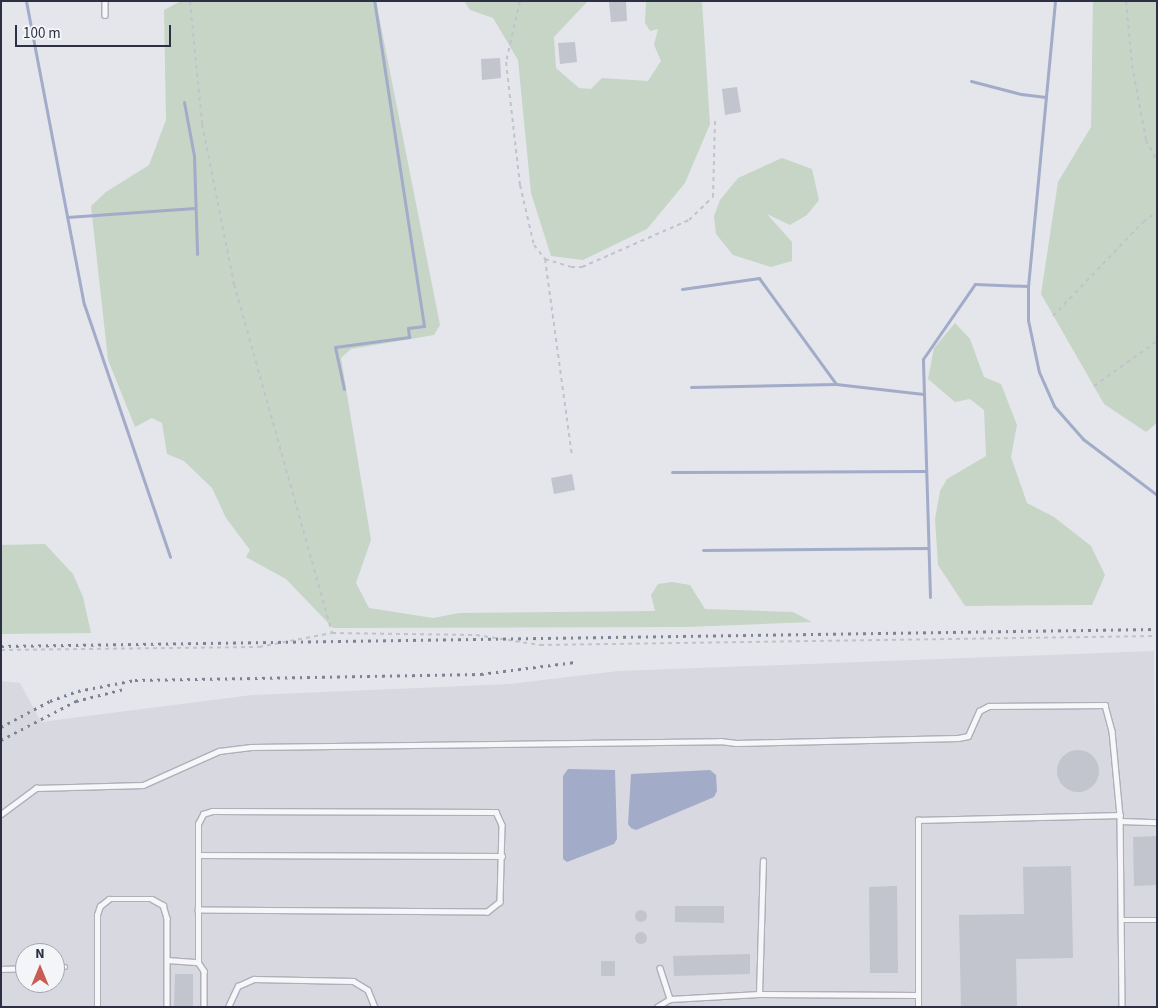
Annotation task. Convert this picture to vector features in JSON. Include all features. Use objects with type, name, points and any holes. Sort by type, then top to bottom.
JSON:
[{"type":"lane","points":[[105,1],[105,15]]},
{"type":"lane","points":[[1,814],[36,788],[143,785],[219,751],[251,747],[720,741],[736,744],[958,738],[968,736],[979,711],[989,706],[1105,705],[1112,731],[1120,815],[1122,1007]]},
{"type":"lane","points":[[198,910],[487,912],[500,902],[502,856],[500,816],[480,811],[212,811],[203,814],[198,821],[198,855],[198,910],[198,962],[204,972],[204,1007]]},
{"type":"lane","points":[[918,1007],[918,820],[1120,815]]},
{"type":"lane","points":[[1120,821],[1157,822]]},
{"type":"lane","points":[[198,855],[502,856]]},
{"type":"lane","points":[[760,994],[763,861]]},
{"type":"lane","points":[[97,1007],[98,915],[105,901],[152,899],[161,903],[167,918],[167,1007]]},
{"type":"lane","points":[[1121,920],[1157,920]]},
{"type":"lane","points":[[167,960],[198,962]]},
{"type":"lane","points":[[1,969],[15,968]]},
{"type":"lane","points":[[660,968],[670,999]]},
{"type":"lane","points":[[228,1007],[238,986],[254,979],[353,981],[368,990],[375,1007]]},
{"type":"lane","points":[[657,1007],[670,999],[760,994],[918,995]]},
{"type":"path","points":[[190,1],[202,124],[234,284],[332,633]]},
{"type":"path","points":[[520,1],[506,62],[520,185],[534,244],[545,259],[572,456]]},
{"type":"path","points":[[1126,1],[1132,65],[1146,140],[1157,161]]},
{"type":"path","points":[[545,259],[571,267],[582,267],[689,220],[713,197],[715,118]]},
{"type":"path","points":[[1053,316],[1143,222],[1157,212]]},
{"type":"path","points":[[1094,386],[1157,341]]},
{"type":"path","points":[[1,650],[259,647],[332,633],[476,635],[540,645],[1157,636]]},
{"type":"shaded area","points":[[1154,651],[1157,1007],[1,1007],[1,681],[20,683],[41,722],[252,695],[510,684],[618,671]]},
{"type":"green space","points":[[181,1],[376,1],[440,325],[434,335],[351,349],[341,358],[371,540],[356,583],[369,608],[433,618],[459,613],[655,611],[651,595],[658,584],[672,582],[690,585],[705,609],[793,612],[812,622],[686,627],[333,628],[286,579],[246,557],[250,550],[226,518],[212,488],[184,461],[167,454],[162,423],[152,418],[135,427],[108,360],[91,206],[106,192],[149,165],[166,120],[164,10]]},
{"type":"green space","points":[[464,1],[588,1],[554,37],[556,68],[579,88],[591,89],[602,78],[648,81],[661,61],[654,45],[658,29],[650,31],[645,23],[646,1],[702,1],[710,124],[685,183],[647,229],[583,260],[551,256],[531,193],[518,60],[493,18],[470,10]]},
{"type":"green space","points":[[1093,1],[1157,1],[1157,423],[1146,432],[1104,404],[1041,294],[1058,182],[1091,127]]},
{"type":"green space","points":[[782,158],[812,169],[819,200],[807,215],[790,225],[767,214],[792,242],[792,261],[771,267],[733,255],[716,234],[714,216],[720,200],[738,178]]},
{"type":"green space","points":[[955,323],[970,339],[984,377],[1001,384],[1017,425],[1011,457],[1027,503],[1054,517],[1091,546],[1105,575],[1092,605],[965,606],[938,565],[935,519],[940,491],[947,479],[986,456],[984,410],[970,399],[955,402],[928,379],[934,348]]},
{"type":"green space","points":[[45,544],[73,574],[83,597],[91,633],[1,634],[1,545]]},
{"type":"water","points":[[568,769],[615,770],[617,839],[614,844],[567,862],[563,859],[563,776]]},
{"type":"water","points":[[710,770],[716,775],[717,791],[714,797],[636,830],[628,824],[631,774]]},
{"type":"building","points":[[626,1],[627,21],[611,22],[609,2]]},
{"type":"building","points":[[575,42],[577,62],[560,64],[558,43]]},
{"type":"building","points":[[500,58],[501,78],[482,80],[481,59]]},
{"type":"building","points":[[737,87],[741,112],[725,115],[722,89]]},
{"type":"building","points":[[572,474],[575,490],[554,494],[551,478]]},
{"type":"building","points":[[1074,750],[1082,750],[1093,756],[1099,771],[1093,786],[1082,792],[1074,792],[1063,786],[1057,775],[1057,767],[1063,756]]},
{"type":"building","points":[[1157,836],[1157,885],[1134,886],[1133,837]]},
{"type":"building","points":[[1071,866],[1073,958],[1016,959],[1017,1007],[961,1007],[959,915],[1024,914],[1023,867]]},
{"type":"building","points":[[897,886],[898,973],[870,973],[869,887]]},
{"type":"building","points":[[675,906],[724,906],[724,923],[675,922]]},
{"type":"building","points":[[641,910],[647,916],[641,922],[635,916]]},
{"type":"building","points":[[641,932],[647,938],[641,944],[635,938]]},
{"type":"building","points":[[750,954],[750,974],[674,976],[673,956]]},
{"type":"building","points":[[601,961],[615,961],[615,976],[601,976]]},
{"type":"building","points":[[175,974],[193,974],[193,1007],[174,1007]]},
{"type":"waterway","points":[[26,1],[84,304],[170,557]]},
{"type":"waterway","points":[[344,389],[335,347],[409,337],[408,328],[424,326],[374,1]]},
{"type":"waterway","points":[[1055,1],[1028,286],[1028,320],[1039,372],[1054,406],[1083,439],[1157,495]]},
{"type":"waterway","points":[[971,81],[1021,94],[1046,97]]},
{"type":"waterway","points":[[184,102],[194,156],[197,254]]},
{"type":"waterway","points":[[67,217],[195,208]]},
{"type":"waterway","points":[[682,289],[759,278],[836,384]]},
{"type":"waterway","points":[[930,597],[923,359],[975,284],[1028,286]]},
{"type":"waterway","points":[[691,387],[836,384],[923,394]]},
{"type":"waterway","points":[[672,472],[926,471]]},
{"type":"waterway","points":[[703,550],[928,548]]},
{"type":"railway","points":[[1,646],[1157,629]]},
{"type":"railway","points":[[1,727],[50,701],[78,691],[135,680],[481,674],[575,662]]},
{"type":"railway","points":[[1,740],[76,701],[124,689]]}]
